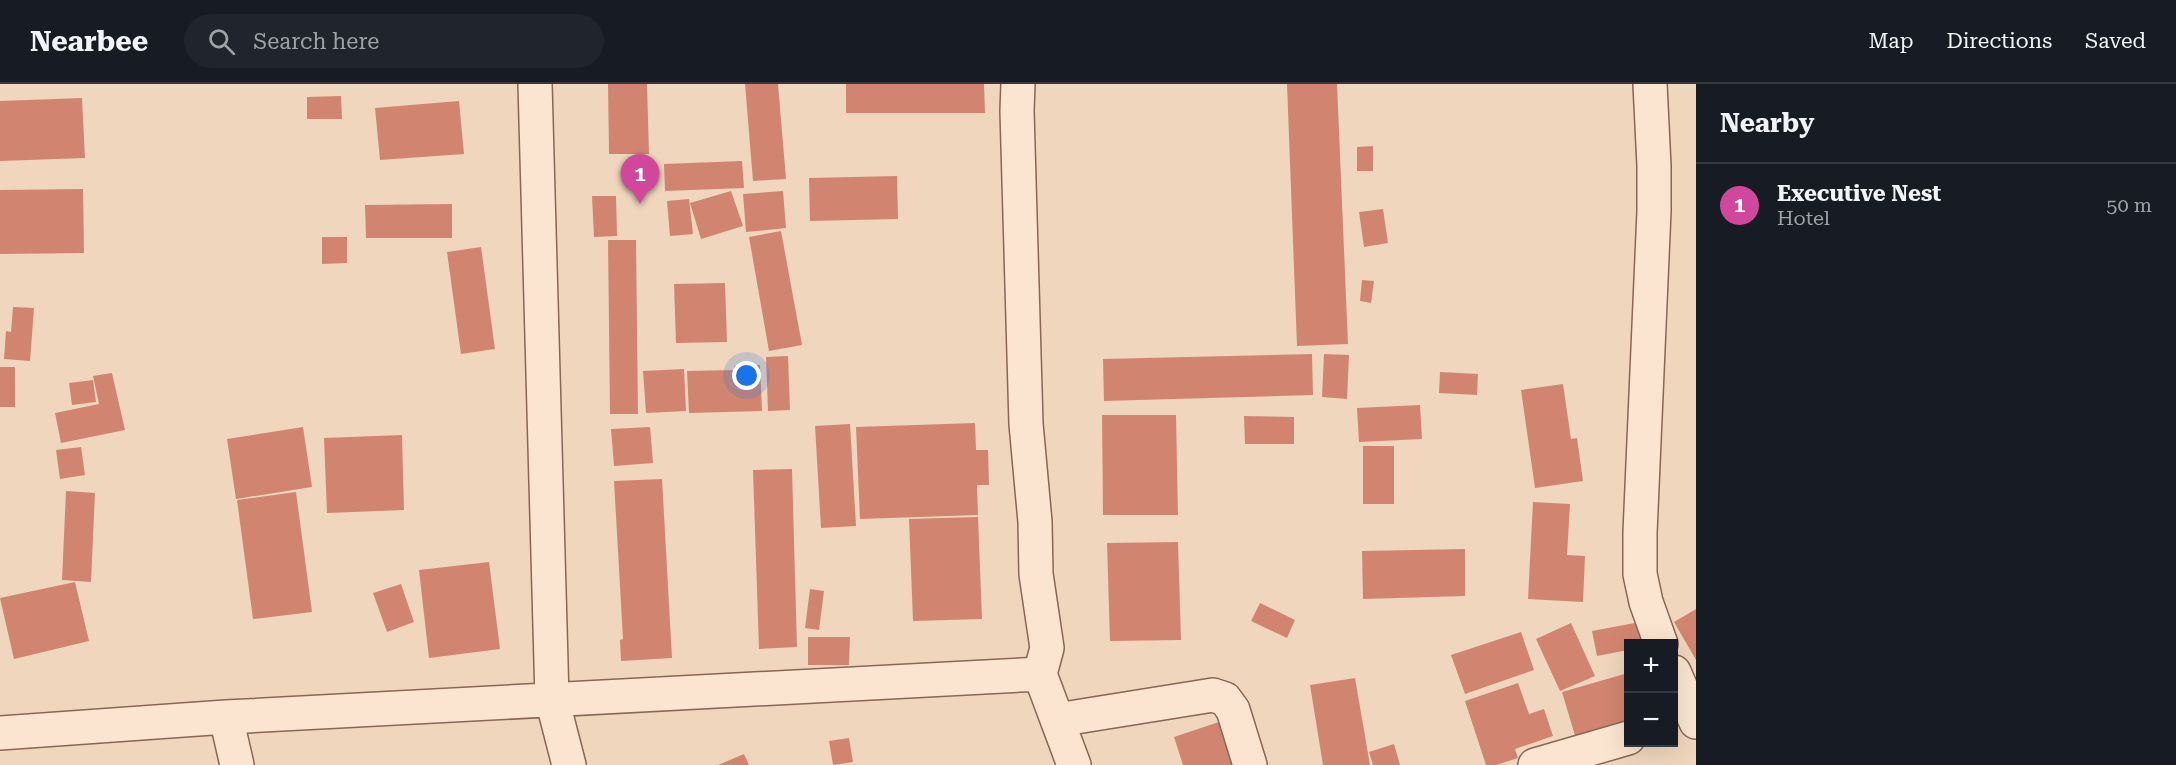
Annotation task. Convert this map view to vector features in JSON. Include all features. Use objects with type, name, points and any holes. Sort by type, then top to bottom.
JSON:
[{"type":"street","points":[[535,84],[552,699],[569,765]]},
{"type":"street","points":[[1018,84],[1017,123],[1026,424],[1035,522],[1036,574],[1047,648],[1040,674],[1074,765]]},
{"type":"street","points":[[1650,84],[1654,211],[1640,574],[1646,602],[1659,639]]},
{"type":"street","points":[[0,733],[226,717],[1040,674]]},
{"type":"street","points":[[1678,686],[1688,720]]},
{"type":"street","points":[[1057,720],[1213,695],[1225,699],[1233,710],[1250,765]]},
{"type":"street","points":[[226,717],[237,765]]},
{"type":"street","points":[[1534,765],[1624,739]]},
{"type":"building","points":[[608,84],[647,84],[649,154],[609,154]]},
{"type":"building","points":[[745,84],[778,84],[786,179],[753,181]]},
{"type":"building","points":[[846,84],[984,84],[985,113],[846,113]]},
{"type":"building","points":[[1287,84],[1337,84],[1348,344],[1297,346]]},
{"type":"building","points":[[341,96],[342,119],[307,119],[307,97]]},
{"type":"building","points":[[82,98],[85,158],[0,161],[0,101]]},
{"type":"building","points":[[459,101],[464,154],[380,160],[375,108]]},
{"type":"building","points":[[1373,146],[1373,171],[1357,171],[1357,147]]},
{"type":"building","points":[[742,161],[744,188],[665,191],[664,164]]},
{"type":"building","points":[[897,176],[898,219],[810,221],[809,178]]},
{"type":"building","points":[[83,189],[84,253],[0,254],[0,190]]},
{"type":"building","points":[[731,191],[743,226],[701,239],[690,203]]},
{"type":"building","points":[[783,191],[786,228],[746,232],[743,194]]},
{"type":"building","points":[[592,196],[616,196],[617,236],[594,237]]},
{"type":"building","points":[[689,199],[693,234],[670,236],[667,201]]},
{"type":"building","points":[[452,204],[452,238],[366,238],[365,205]]},
{"type":"building","points":[[1383,209],[1388,243],[1364,247],[1359,212]]},
{"type":"building","points":[[781,231],[802,345],[769,351],[749,237]]},
{"type":"building","points":[[322,237],[347,237],[347,263],[322,264]]},
{"type":"building","points":[[608,240],[636,240],[638,414],[610,414]]},
{"type":"building","points":[[481,247],[495,349],[461,354],[447,252]]},
{"type":"building","points":[[1362,280],[1374,281],[1371,303],[1360,301]]},
{"type":"building","points":[[725,283],[727,342],[676,343],[674,284]]},
{"type":"building","points":[[13,307],[34,308],[30,361],[4,359],[6,331],[11,332]]},
{"type":"building","points":[[1312,354],[1313,395],[1104,401],[1103,359]]},
{"type":"building","points":[[1324,354],[1349,355],[1347,399],[1322,397]]},
{"type":"building","points":[[788,356],[790,410],[768,411],[766,357]]},
{"type":"building","points":[[760,365],[762,411],[689,413],[687,371],[735,370],[734,366]]},
{"type":"building","points":[[0,367],[15,367],[15,407],[0,407]]},
{"type":"building","points":[[684,369],[686,411],[646,413],[643,371]]},
{"type":"building","points":[[1440,372],[1478,374],[1477,395],[1439,393]]},
{"type":"building","points":[[112,373],[125,430],[61,443],[55,413],[99,404],[93,376]]},
{"type":"building","points":[[93,380],[96,402],[72,405],[69,383]]},
{"type":"building","points":[[1563,384],[1571,439],[1577,438],[1583,481],[1535,488],[1521,390]]},
{"type":"building","points":[[1420,405],[1422,439],[1359,442],[1357,408]]},
{"type":"building","points":[[1102,415],[1176,415],[1178,515],[1103,515]]},
{"type":"building","points":[[1244,416],[1294,417],[1294,444],[1245,444]]},
{"type":"building","points":[[975,423],[976,450],[988,450],[989,485],[977,485],[978,515],[860,519],[856,427]]},
{"type":"building","points":[[850,424],[856,526],[821,528],[815,426]]},
{"type":"building","points":[[303,427],[312,487],[236,499],[227,439]]},
{"type":"building","points":[[650,427],[653,463],[614,466],[611,429]]},
{"type":"building","points":[[402,435],[404,510],[327,513],[324,438]]},
{"type":"building","points":[[1363,446],[1394,446],[1394,504],[1363,504]]},
{"type":"building","points":[[81,447],[85,475],[60,479],[56,450]]},
{"type":"building","points":[[792,469],[797,647],[759,649],[753,470]]},
{"type":"building","points":[[662,479],[672,658],[621,661],[620,640],[623,639],[614,481]]},
{"type":"building","points":[[66,491],[95,493],[91,582],[62,580]]},
{"type":"building","points":[[296,492],[312,612],[253,619],[237,500]]},
{"type":"building","points":[[1533,502],[1570,504],[1567,555],[1585,556],[1583,602],[1528,599]]},
{"type":"building","points":[[978,517],[982,619],[913,621],[909,519]]},
{"type":"building","points":[[1178,542],[1181,640],[1110,641],[1107,543]]},
{"type":"building","points":[[1465,549],[1465,596],[1363,599],[1362,551]]},
{"type":"building","points":[[489,562],[500,649],[429,658],[419,570]]},
{"type":"building","points":[[75,582],[89,641],[14,659],[0,598]]},
{"type":"building","points":[[401,584],[414,622],[387,632],[373,593]]},
{"type":"building","points":[[810,589],[824,591],[819,630],[805,628]]},
{"type":"building","points":[[1260,603],[1295,620],[1287,638],[1251,621]]},
{"type":"building","points":[[1696,609],[1696,660],[1674,622]]},
{"type":"building","points":[[1640,622],[1644,639],[1624,639],[1624,651],[1597,656],[1592,631]]},
{"type":"building","points":[[1571,623],[1595,676],[1560,691],[1536,639]]},
{"type":"building","points":[[1521,632],[1534,670],[1465,694],[1451,655]]},
{"type":"building","points":[[808,637],[850,637],[849,665],[808,665]]},
{"type":"building","points":[[1624,674],[1624,725],[1576,739],[1562,692]]},
{"type":"building","points":[[1355,678],[1370,765],[1323,765],[1310,685]]},
{"type":"building","points":[[1518,683],[1529,714],[1544,709],[1553,736],[1515,749],[1518,758],[1496,765],[1486,765],[1465,701]]},
{"type":"building","points":[[1225,720],[1234,765],[1183,765],[1174,737]]},
{"type":"building","points":[[849,738],[853,762],[833,765],[829,741]]},
{"type":"building","points":[[1394,744],[1400,765],[1373,765],[1369,752]]},
{"type":"building","points":[[744,754],[749,765],[718,765]]},
{"type":"place","name":"Executive Nest","points":[[640,204]]}]
